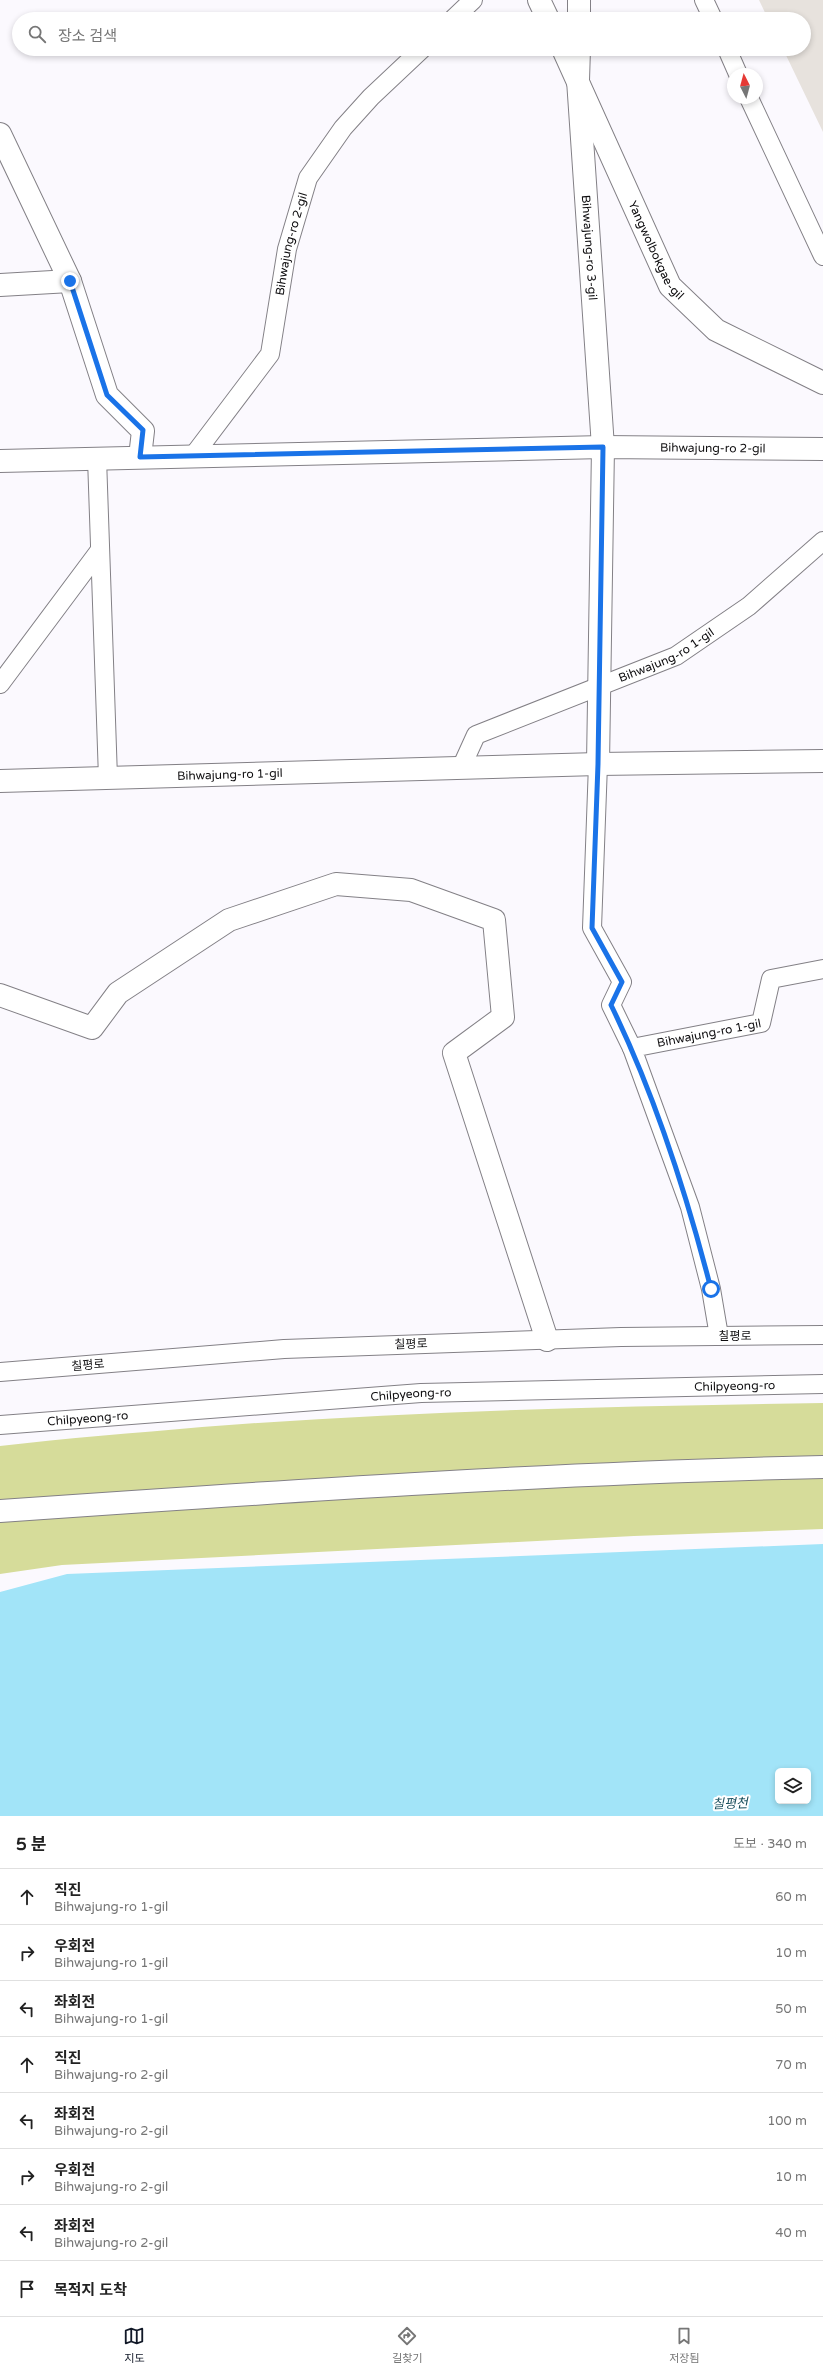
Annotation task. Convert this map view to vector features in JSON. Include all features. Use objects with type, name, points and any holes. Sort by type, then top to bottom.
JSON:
[{"type":"street","points":[[539,0],[545,12]]},
{"type":"street","points":[[579,0],[579,12]]},
{"type":"street","name":"Yangwolbokgae-gil","points":[[566,56],[670,286],[716,330],[823,383]]},
{"type":"street","name":"Bihwajung-ro 3-gil","points":[[579,56],[578,80],[603,447]]},
{"type":"street","points":[[0,134],[70,281],[107,395],[143,430],[140,457]]},
{"type":"street","points":[[0,285],[70,281]]},
{"type":"street","points":[[598,764],[598,687],[603,447]]},
{"type":"street","name":"Bihwajung-ro 2-gil","points":[[0,461],[603,447],[823,449]]},
{"type":"street","name":"Bihwajung-ro 1-gil","points":[[0,781],[598,764],[823,761]]},
{"type":"street","points":[[0,995],[92,1028],[118,993],[229,920],[336,884],[411,890],[494,920],[503,1017],[454,1053],[547,1340]]},
{"type":"street","points":[[0,1511],[295,1491],[728,1469],[823,1467]]},
{"type":"lane","points":[[460,12],[473,0]]},
{"type":"lane","points":[[704,0],[710,12]]},
{"type":"lane","name":"Bihwajung-ro 2-gil","points":[[193,456],[270,354],[287,250],[308,178],[343,128],[371,98],[415,56]]},
{"type":"lane","points":[[729,56],[735,68]]},
{"type":"lane","points":[[752,104],[823,256]]},
{"type":"lane","points":[[97,458],[108,778]]},
{"type":"lane","name":"Bihwajung-ro 1-gil","points":[[461,768],[476,735],[676,656],[749,606],[823,541]]},
{"type":"lane","points":[[0,684],[100,550]]},
{"type":"lane","points":[[598,764],[592,928],[622,982],[611,1005],[632,1048],[690,1206],[711,1289],[719,1336]]},
{"type":"lane","name":"Bihwajung-ro 1-gil","points":[[632,1048],[761,1023],[771,980],[823,969]]},
{"type":"lane","name":"칠평로","points":[[0,1372],[284,1349],[547,1340],[823,1335]]},
{"type":"lane","name":"Chilpyeong-ro","points":[[0,1425],[421,1393],[823,1384]]},
{"type":"green space","points":[[823,1403],[823,1529],[634,1536],[62,1565],[0,1574],[0,1446],[76,1438],[280,1421],[512,1410]]},
{"type":"water","name":"칠평천","points":[[823,1544],[823,1816],[0,1816],[0,1592],[67,1574]]},
{"type":"building","points":[[759,0],[823,0],[823,132],[786,56],[811,56],[811,12],[765,12]]},
{"type":"route","points":[[70,281],[107,395],[143,430],[140,457],[603,447],[598,687],[598,764],[592,928],[622,982],[611,1005],[632,1048],[690,1206],[711,1289]]}]
